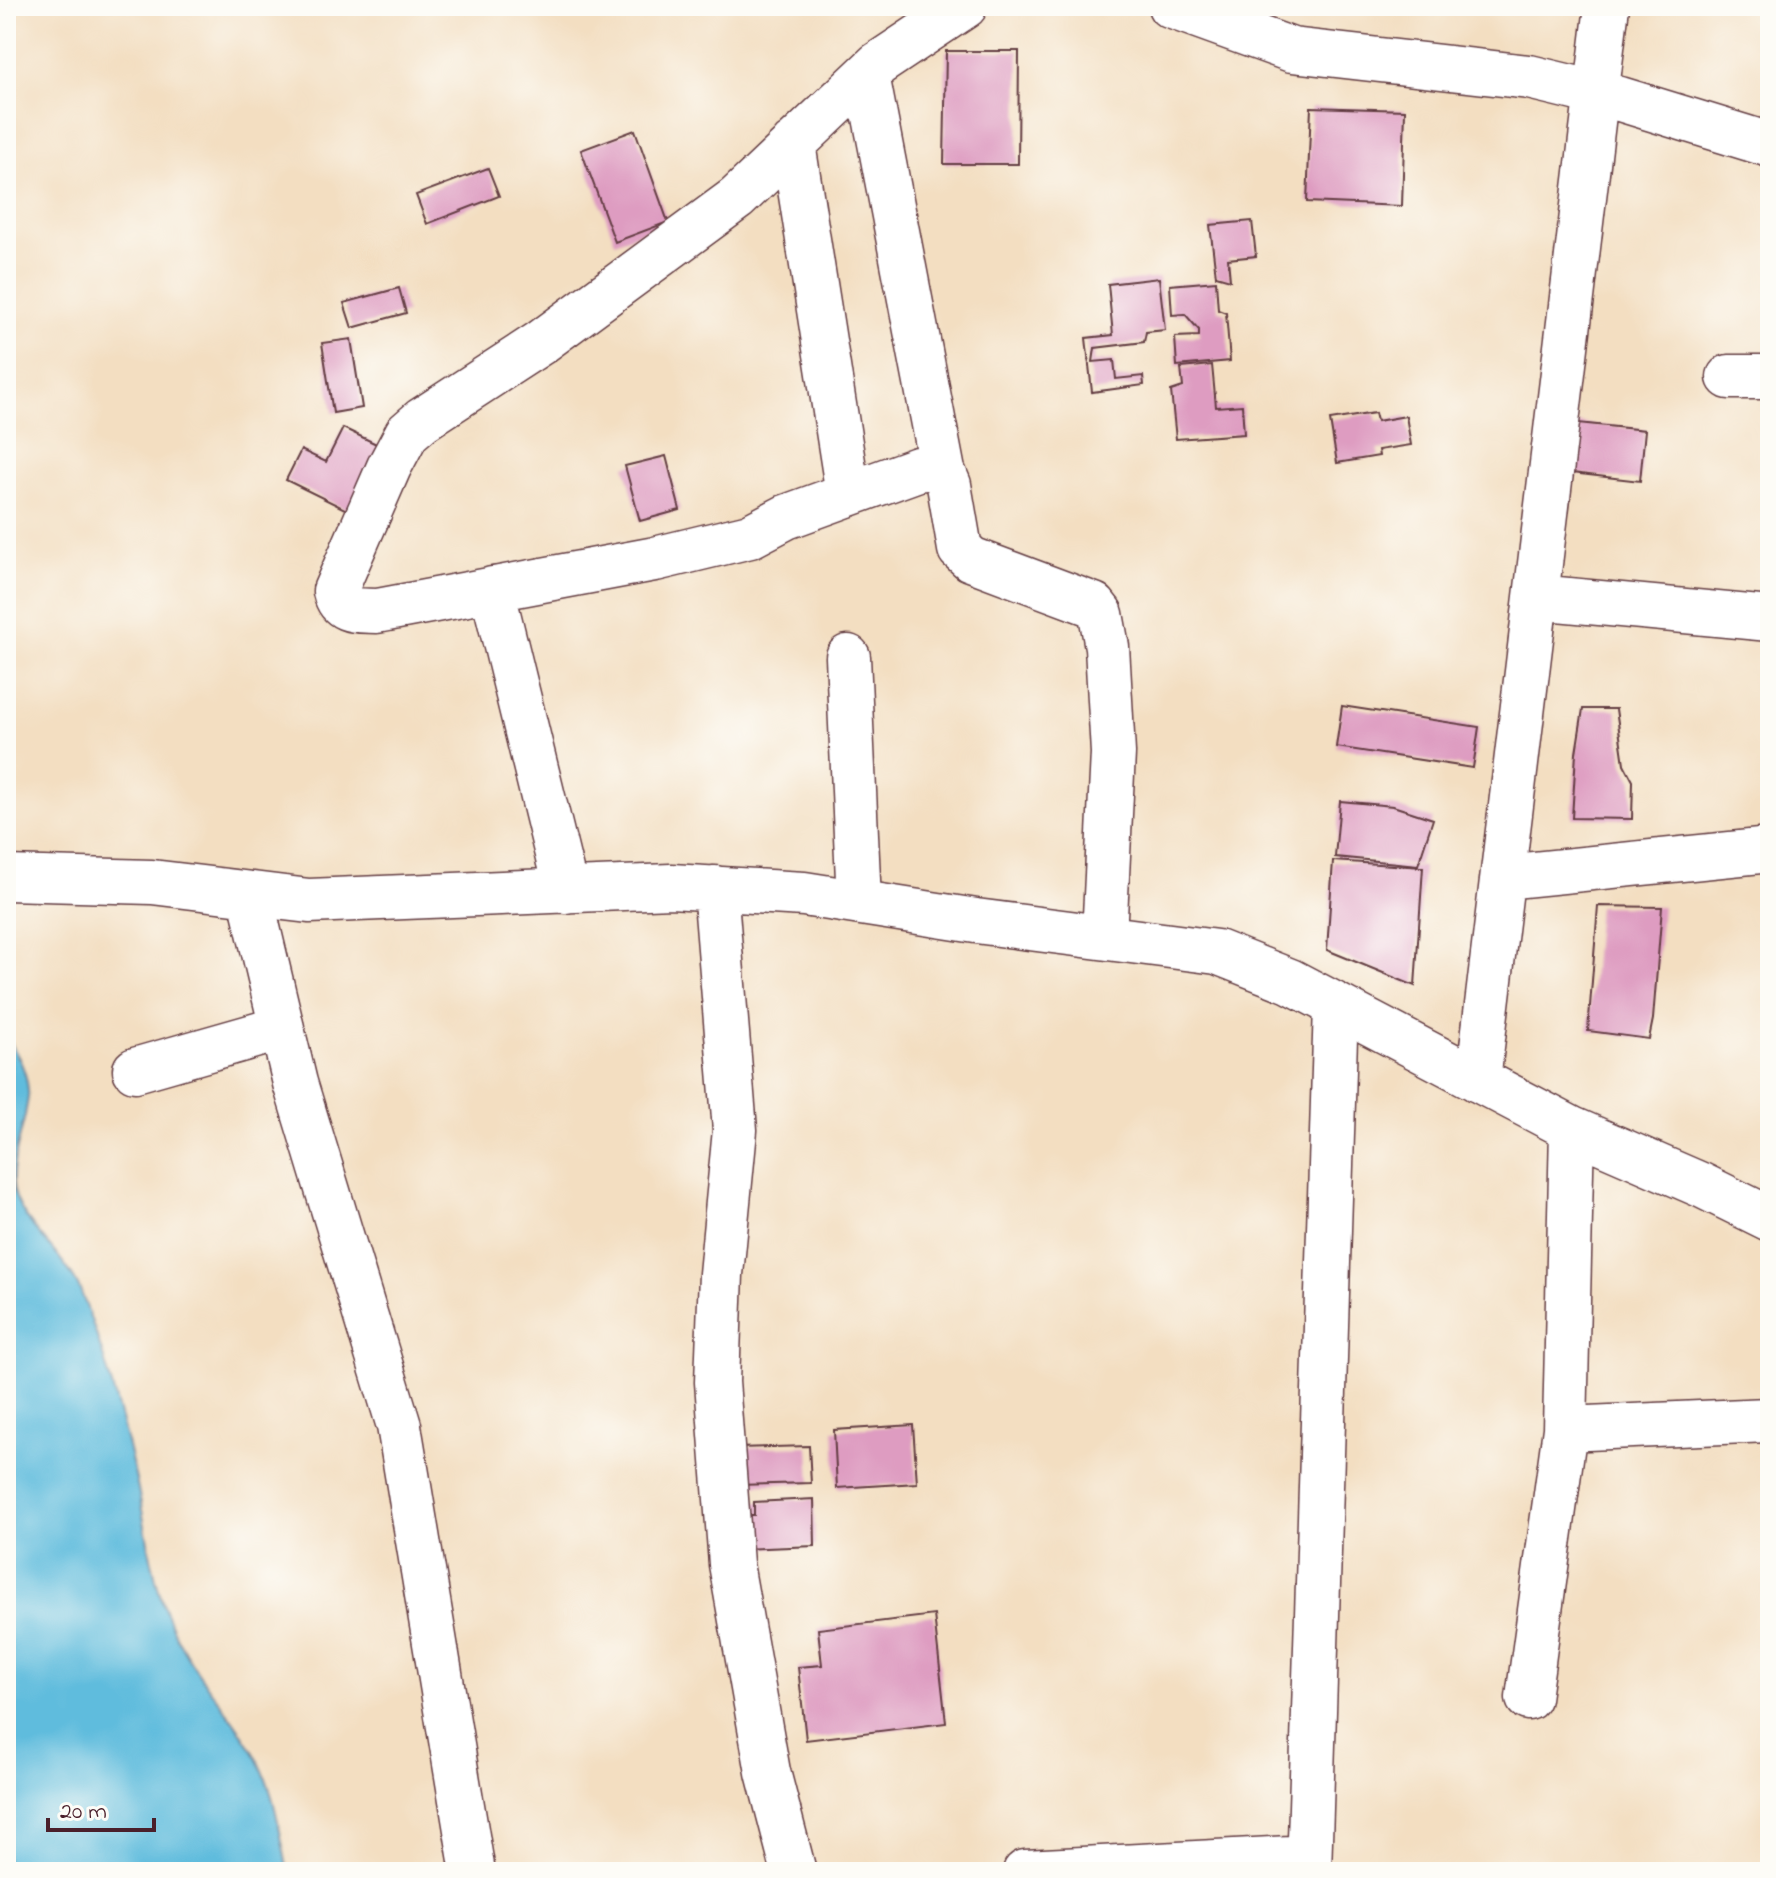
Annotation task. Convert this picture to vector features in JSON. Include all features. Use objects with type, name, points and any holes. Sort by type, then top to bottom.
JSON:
[{"type":"street","points":[[943,471],[932,467],[918,469],[786,517],[750,536],[655,559],[377,611],[352,610],[337,601],[335,591],[407,433],[540,343],[737,198],[878,64],[965,6]]},
{"type":"street","points":[[1170,6],[1292,50],[1529,77],[1620,99],[1770,145]]},
{"type":"street","points":[[1478,1080],[1607,6]]},
{"type":"street","points":[[867,75],[960,549],[971,559],[1094,605],[1101,614],[1107,647],[1113,753],[1104,937]]},
{"type":"street","points":[[793,144],[848,494]]},
{"type":"street","points":[[492,589],[566,891]]},
{"type":"street","points":[[1536,597],[1770,619]]},
{"type":"street","points":[[848,657],[859,902]]},
{"type":"street","points":[[1503,877],[1770,850]]},
{"type":"street","points":[[6,878],[152,882],[309,901],[671,886],[715,888],[804,894],[976,921],[1217,952],[1290,981],[1572,1129],[1701,1185],[1770,1219]]},
{"type":"street","points":[[715,888],[735,1130],[721,1274],[717,1382],[731,1564],[768,1772],[794,1872]]},
{"type":"street","points":[[250,894],[295,1083],[399,1426],[473,1872]]},
{"type":"street","points":[[1025,1872],[1309,1865],[1336,1005]]},
{"type":"street","points":[[135,1070],[282,1028]]},
{"type":"street","points":[[1528,1698],[1565,1429],[1572,1129]]},
{"type":"street","points":[[1565,1429],[1769,1431]]},
{"type":"water","points":[[6,1035],[23,1069],[28,1094],[14,1168],[16,1198],[22,1211],[66,1267],[81,1292],[119,1411],[166,1613],[194,1667],[242,1733],[260,1764],[275,1810],[288,1872],[6,1872]]},
{"type":"building","points":[[946,51],[1019,51],[1018,164],[944,164]]},
{"type":"building","points":[[1311,107],[1405,110],[1402,206],[1307,202]]},
{"type":"building","points":[[635,130],[668,222],[615,242],[581,150]]},
{"type":"building","points":[[488,168],[499,196],[427,224],[416,195]]},
{"type":"building","points":[[1252,221],[1256,256],[1228,259],[1230,280],[1216,276],[1210,225]]},
{"type":"building","points":[[1159,278],[1165,330],[1146,332],[1144,342],[1095,348],[1093,362],[1114,360],[1116,379],[1143,376],[1144,385],[1092,392],[1086,338],[1113,335],[1108,284]]},
{"type":"building","points":[[1216,281],[1218,310],[1226,313],[1230,361],[1177,366],[1175,337],[1199,336],[1199,330],[1185,314],[1172,315],[1170,285]]},
{"type":"building","points":[[399,288],[406,313],[352,328],[344,303]]},
{"type":"building","points":[[351,339],[362,408],[333,413],[322,343]]},
{"type":"building","points":[[1212,365],[1216,407],[1242,405],[1244,434],[1176,439],[1171,391],[1183,387],[1181,368]]},
{"type":"building","points":[[1375,413],[1377,421],[1406,416],[1411,445],[1378,450],[1379,456],[1337,463],[1330,420]]},
{"type":"building","points":[[1578,423],[1645,430],[1640,481],[1572,473]]},
{"type":"building","points":[[343,428],[391,451],[359,516],[286,480],[301,450],[326,462]]},
{"type":"building","points":[[666,456],[680,510],[640,521],[625,466]]},
{"type":"building","points":[[1342,706],[1479,727],[1473,768],[1336,747]]},
{"type":"building","points":[[1583,709],[1616,709],[1624,764],[1633,781],[1632,819],[1572,818],[1576,753]]},
{"type":"building","points":[[1340,801],[1393,806],[1433,819],[1418,865],[1335,857]]},
{"type":"building","points":[[1333,861],[1423,867],[1415,986],[1327,950]]},
{"type":"building","points":[[1598,906],[1662,907],[1649,1039],[1588,1031]]},
{"type":"building","points":[[913,1425],[917,1483],[837,1488],[834,1430]]},
{"type":"building","points":[[809,1446],[811,1483],[737,1485],[736,1448]]},
{"type":"building","points":[[814,1499],[815,1546],[739,1549],[738,1515],[754,1515],[754,1502]]},
{"type":"building","points":[[934,1615],[946,1723],[806,1740],[798,1667],[822,1665],[818,1629]]}]
